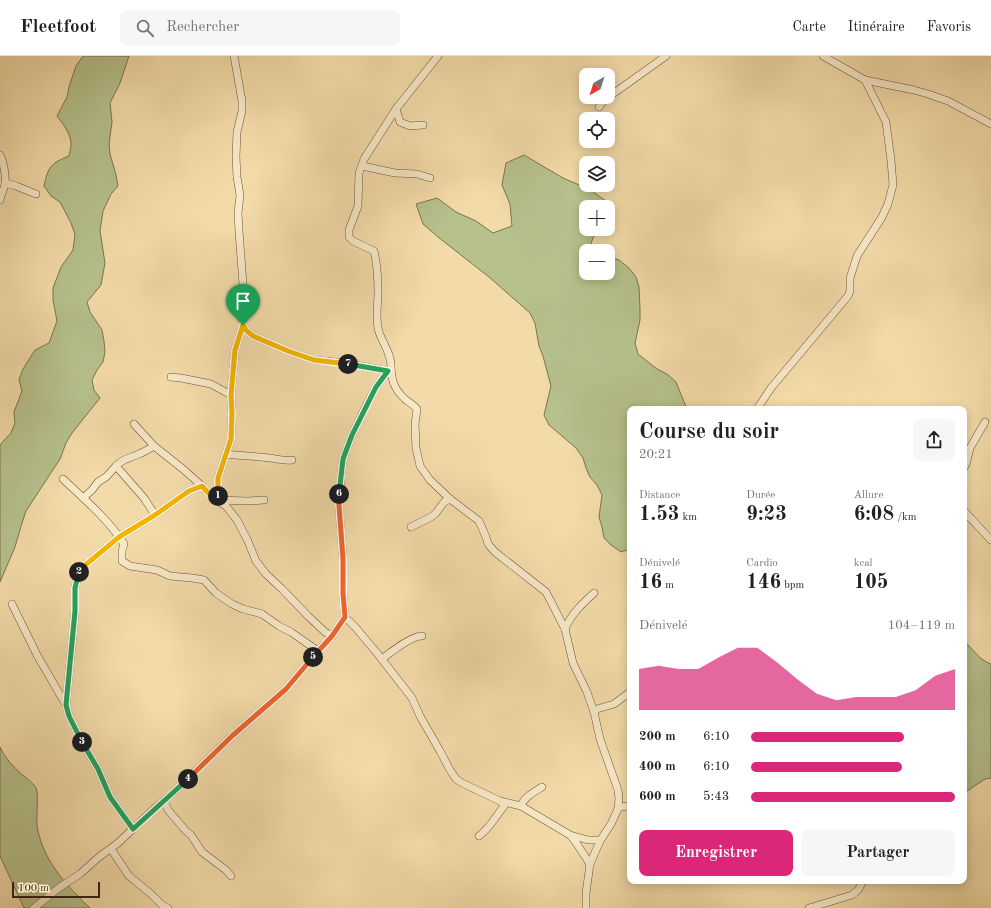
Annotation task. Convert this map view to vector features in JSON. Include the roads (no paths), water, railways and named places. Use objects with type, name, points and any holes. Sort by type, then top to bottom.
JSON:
[{"type":"street","points":[[218,500],[218,478],[231,439],[231,395],[235,350],[243,325],[242,311],[244,298],[238,213],[240,196],[236,157],[237,132],[242,111],[242,101],[234,56]]},
{"type":"street","points":[[34,908],[60,887],[80,874],[118,843],[232,736],[286,689],[332,636],[345,617],[339,505],[343,459],[352,435],[367,404],[376,387],[390,369],[392,362],[379,332],[377,320],[377,264],[374,251],[349,238],[349,230],[358,206],[359,173],[364,159],[396,109],[438,56]]},
{"type":"street","points":[[599,107],[603,101],[666,56]]},
{"type":"street","points":[[823,56],[865,80],[928,94],[948,101],[991,124]]},
{"type":"street","points":[[759,406],[771,388],[848,296],[850,291],[850,278],[857,256],[882,217],[888,204],[893,185],[886,122],[865,80]]},
{"type":"street","points":[[396,109],[400,122],[410,126],[422,124]]},
{"type":"street","points":[[0,155],[4,168],[5,183],[0,200]]},
{"type":"street","points":[[362,166],[395,173],[417,174],[430,178]]},
{"type":"street","points":[[5,183],[36,194]]},
{"type":"street","points":[[243,325],[253,336],[314,360],[390,369]]},
{"type":"street","points":[[390,369],[394,385],[399,394],[417,409],[415,424],[416,448],[420,466],[430,480],[450,499],[479,521],[488,544],[495,552],[546,592],[565,629],[573,663],[587,692],[594,712],[600,738],[618,790],[619,799],[618,809],[611,824],[600,841],[590,864],[586,893],[586,908]]},
{"type":"street","points":[[171,377],[211,384],[231,395]]},
{"type":"street","points":[[967,460],[970,448],[985,422]]},
{"type":"street","points":[[134,424],[154,446],[183,469],[213,498],[226,506],[237,520],[256,561],[266,574],[325,632],[332,636]]},
{"type":"street","points":[[83,498],[121,461],[154,446]]},
{"type":"street","points":[[226,454],[292,460]]},
{"type":"street","points":[[116,466],[144,498],[155,515]]},
{"type":"street","points":[[63,479],[99,513],[119,537],[124,544],[122,561],[130,566],[157,570],[170,576],[204,580],[216,593],[232,604],[243,609],[262,614],[318,651]]},
{"type":"street","points":[[66,705],[75,611],[75,588],[78,572],[119,537],[155,515],[189,491],[202,486]]},
{"type":"street","points":[[411,527],[431,517],[444,502],[450,499]]},
{"type":"street","points":[[218,500],[264,500]]},
{"type":"street","points":[[967,514],[991,540]]},
{"type":"street","points":[[565,629],[573,614],[594,593]]},
{"type":"street","points":[[12,604],[37,655],[66,705],[69,716],[98,769],[110,797],[133,829]]},
{"type":"street","points":[[345,617],[382,659],[412,698],[420,716],[456,779],[500,801],[521,806],[570,835],[588,840],[600,841]]},
{"type":"street","points":[[382,659],[404,643],[422,636]]},
{"type":"street","points":[[594,712],[598,709],[614,704],[627,694]]},
{"type":"street","points":[[521,806],[523,800],[542,787]]},
{"type":"street","points":[[164,801],[168,810],[191,835],[202,852],[226,870],[231,876]]},
{"type":"street","points":[[479,836],[493,822],[504,806],[500,801]]},
{"type":"street","points":[[618,809],[620,807],[627,806]]},
{"type":"street","points":[[570,835],[590,864]]},
{"type":"street","points":[[111,849],[129,876],[162,905],[168,908]]},
{"type":"street","points":[[809,908],[852,895],[858,890],[861,884]]}]
